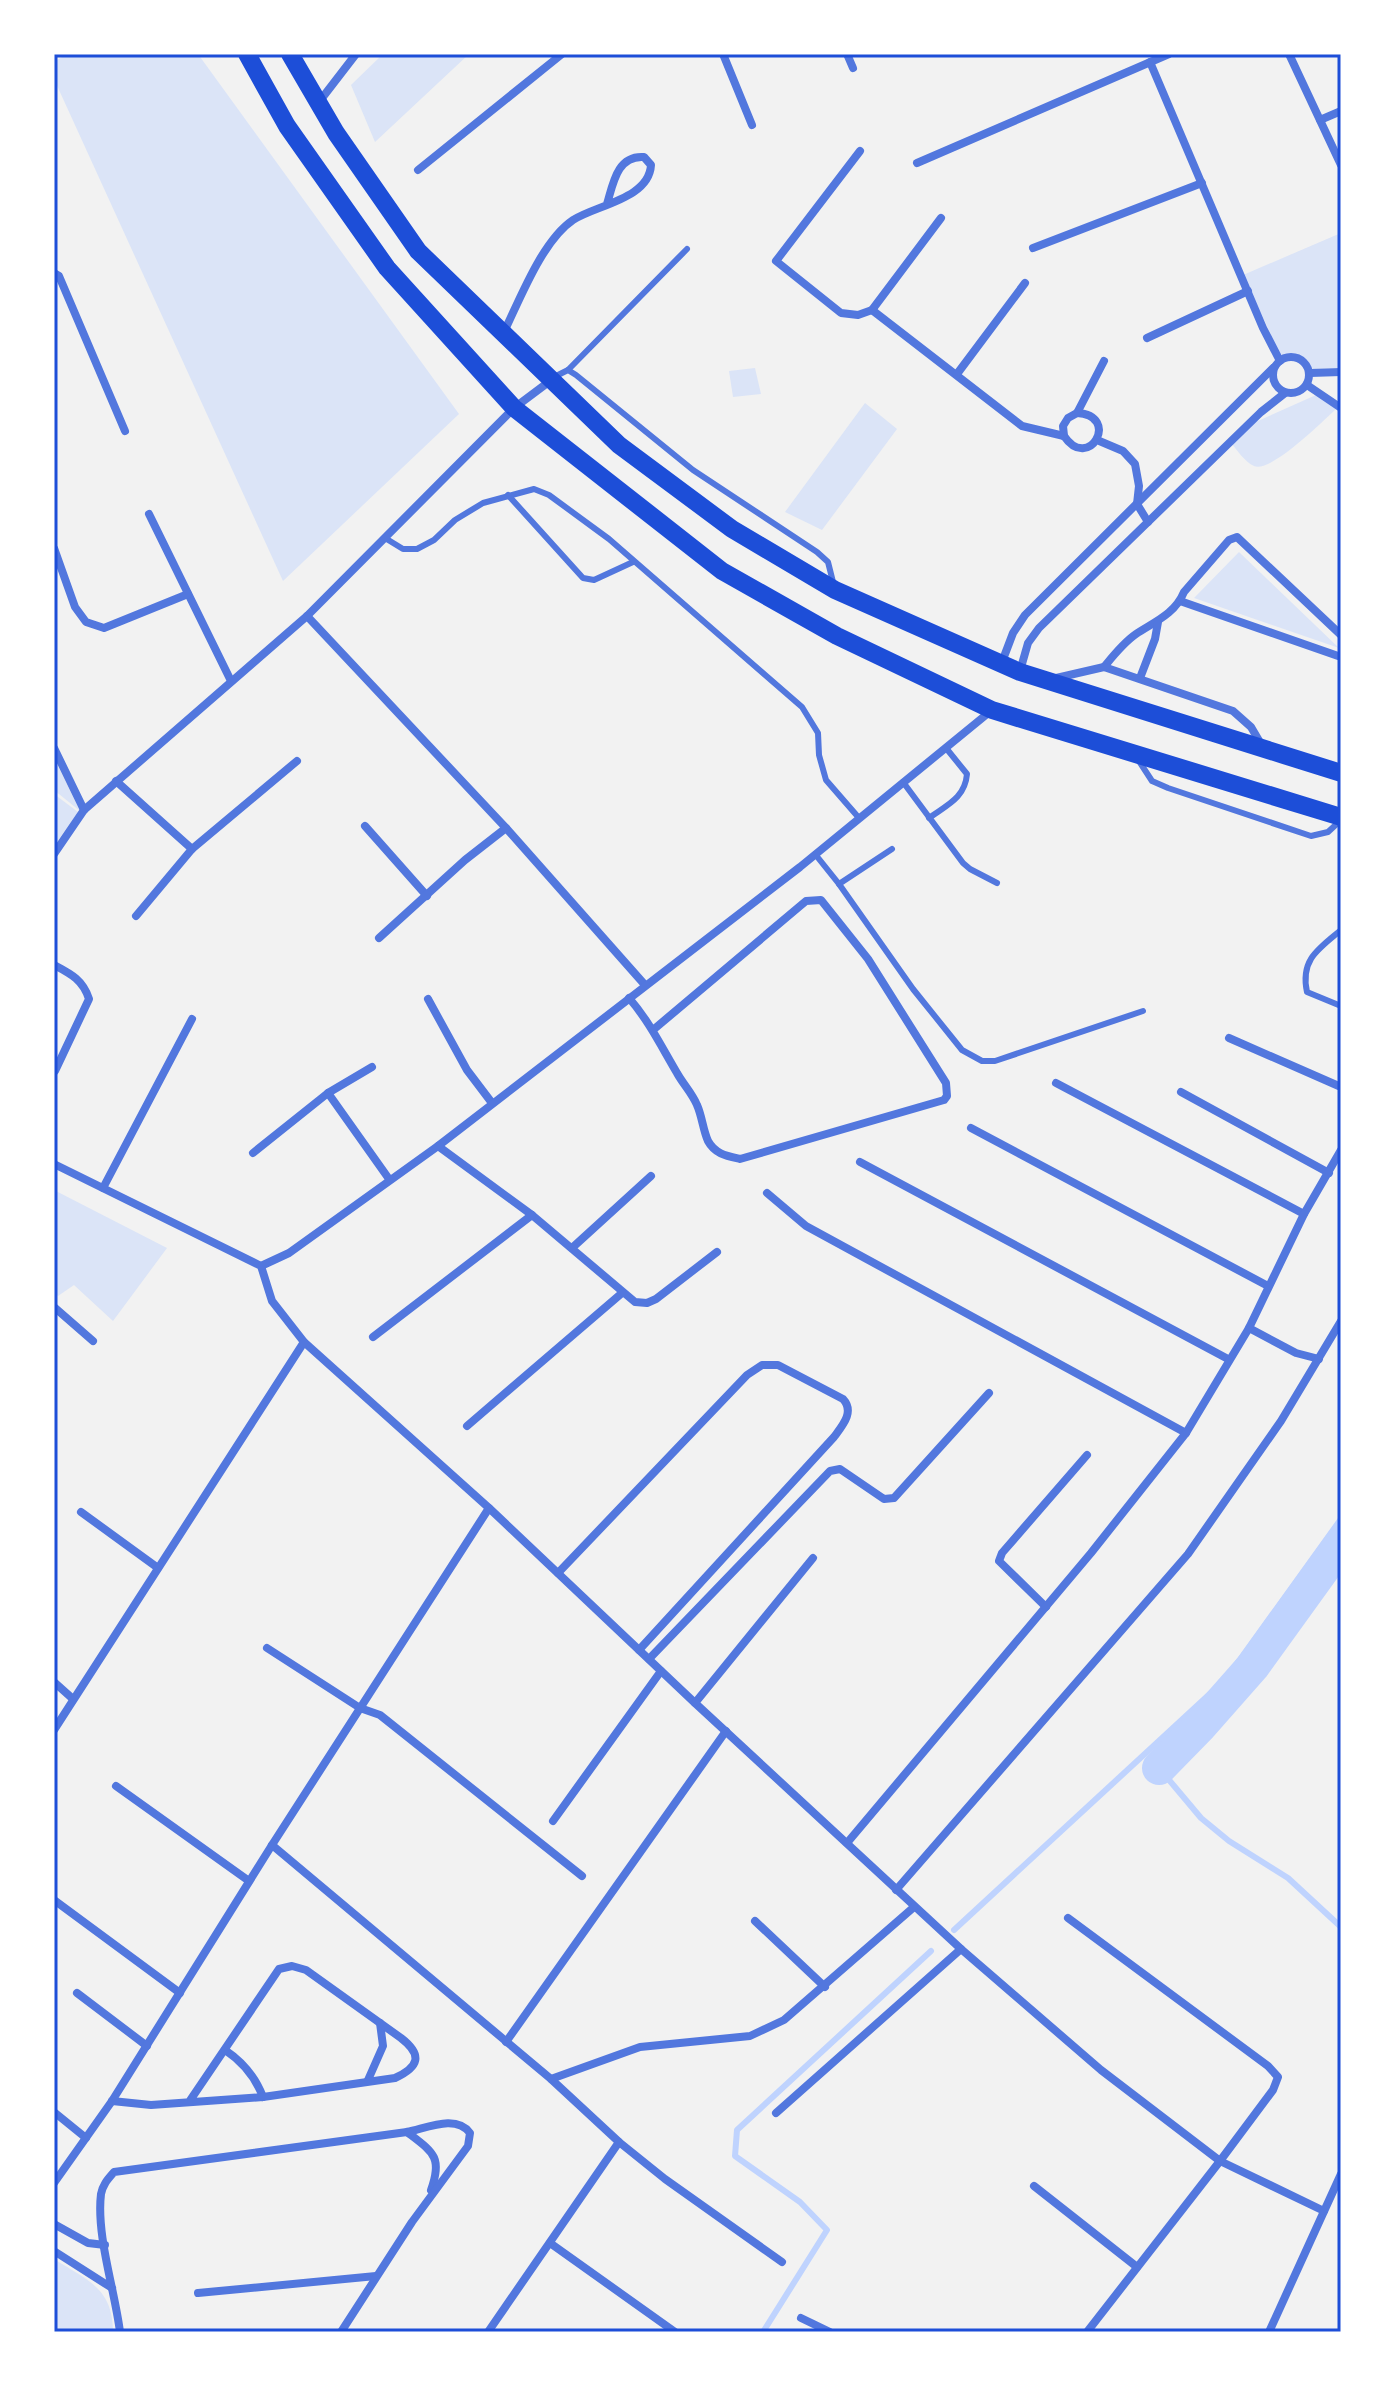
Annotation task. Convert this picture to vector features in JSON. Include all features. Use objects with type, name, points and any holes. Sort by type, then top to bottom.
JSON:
[{"type":"main road","points":[[247,54],[287,126],[387,268],[514,408],[722,571],[837,636],[992,710],[1341,818]]},
{"type":"main road","points":[[290,54],[336,133],[418,251],[619,445],[732,529],[835,590],[1020,672],[1341,773]]},
{"type":"street","points":[[318,103],[356,54]]},
{"type":"street","points":[[418,170],[562,54]]},
{"type":"street","points":[[723,54],[752,125]]},
{"type":"street","points":[[847,54],[853,68]]},
{"type":"street","points":[[917,163],[1169,54]]},
{"type":"street","points":[[1289,54],[1341,165]]},
{"type":"street","points":[[1150,62],[1277,364],[1275,384],[1285,393]]},
{"type":"street","points":[[1320,120],[1341,111]]},
{"type":"street","points":[[860,151],[776,261],[841,313],[858,315],[872,310],[941,218]]},
{"type":"street","points":[[503,335],[553,238],[586,212],[607,204],[630,194],[645,182],[651,174],[651,165],[644,157],[625,161],[618,170],[607,204]]},
{"type":"street","points":[[1033,248],[1202,183]]},
{"type":"street","points":[[54,273],[59,276],[125,431]]},
{"type":"street","points":[[957,374],[1025,283]]},
{"type":"street","points":[[1147,338],[1248,291]]},
{"type":"street","points":[[872,310],[1022,426],[1064,436]]},
{"type":"street","points":[[1001,664],[1013,633],[1025,615],[1277,364],[1296,357],[1302,360],[1310,373],[1307,385],[1300,391],[1285,393],[1039,628],[1028,643],[1020,672]]},
{"type":"street","points":[[1077,413],[1104,361]]},
{"type":"street","points":[[1310,373],[1341,372]]},
{"type":"street","points":[[54,854],[84,810],[307,616],[514,408],[551,380]]},
{"type":"street","points":[[1307,385],[1341,408]]},
{"type":"street","points":[[1077,413],[1087,413],[1096,420],[1100,430],[1097,440],[1089,447],[1079,449],[1070,445],[1064,436],[1063,426],[1068,418],[1077,413]]},
{"type":"street","points":[[1097,440],[1123,451],[1135,464],[1139,486],[1137,504],[1148,522]]},
{"type":"street","points":[[149,514],[231,681]]},
{"type":"street","points":[[1104,667],[1136,634],[1158,622],[1180,601],[1184,592],[1229,540],[1237,537],[1341,635]]},
{"type":"street","points":[[54,548],[75,607],[86,622],[104,628],[188,594]]},
{"type":"street","points":[[1180,601],[1341,657]]},
{"type":"street","points":[[307,616],[506,828],[645,985]]},
{"type":"street","points":[[1140,678],[1158,622]]},
{"type":"street","points":[[1046,681],[1104,667],[1140,678],[1233,711],[1251,727],[1264,749]]},
{"type":"street","points":[[261,1266],[289,1253],[438,1146],[815,854],[992,710]]},
{"type":"street","points":[[54,748],[84,810]]},
{"type":"street","points":[[136,916],[192,849],[297,761]]},
{"type":"street","points":[[116,781],[192,849]]},
{"type":"street","points":[[365,826],[427,896]]},
{"type":"street","points":[[379,938],[465,860],[506,828]]},
{"type":"street","points":[[629,998],[648,1020],[653,1030],[695,1101],[708,1140],[720,1154],[740,1159],[944,1100],[947,1096],[946,1083],[885,986],[821,900],[806,901],[653,1030]]},
{"type":"street","points":[[54,965],[75,976],[85,987],[89,999],[55,1071]]},
{"type":"street","points":[[428,999],[467,1070],[492,1103]]},
{"type":"street","points":[[103,1188],[192,1019]]},
{"type":"street","points":[[1229,1038],[1341,1087]]},
{"type":"street","points":[[253,1153],[328,1093],[372,1067]]},
{"type":"street","points":[[1056,1083],[1304,1214]]},
{"type":"street","points":[[1181,1092],[1329,1173]]},
{"type":"street","points":[[328,1093],[389,1179]]},
{"type":"street","points":[[971,1128],[1268,1286]]},
{"type":"street","points":[[438,1146],[532,1215],[635,1302],[647,1303],[656,1299],[717,1252]]},
{"type":"street","points":[[847,1843],[1046,1607],[1186,1433],[1249,1328],[1304,1214],[1341,1150]]},
{"type":"street","points":[[860,1162],[1228,1359]]},
{"type":"street","points":[[54,1164],[261,1266],[272,1301],[304,1342],[489,1508],[961,1949],[1101,2070],[1220,2161],[1324,2211]]},
{"type":"street","points":[[572,1248],[651,1176]]},
{"type":"street","points":[[767,1193],[806,1226],[1186,1433]]},
{"type":"street","points":[[373,1337],[532,1215]]},
{"type":"street","points":[[467,1426],[622,1293]]},
{"type":"street","points":[[54,1307],[93,1341]]},
{"type":"street","points":[[896,1890],[1188,1554],[1281,1421],[1341,1321]]},
{"type":"street","points":[[1249,1328],[1296,1353],[1319,1359]]},
{"type":"street","points":[[54,1730],[304,1342]]},
{"type":"street","points":[[558,1573],[747,1375],[762,1365],[778,1365],[843,1399],[847,1403],[848,1413],[834,1437],[639,1650]]},
{"type":"street","points":[[649,1659],[830,1471],[840,1469],[884,1499],[894,1498],[989,1393]]},
{"type":"street","points":[[1046,1607],[999,1561],[1002,1553],[1087,1455]]},
{"type":"street","points":[[54,2183],[112,2101],[249,1881],[489,1508]]},
{"type":"street","points":[[81,1512],[158,1568]]},
{"type":"street","points":[[695,1703],[813,1558]]},
{"type":"street","points":[[267,1648],[360,1708],[380,1715],[582,1876]]},
{"type":"street","points":[[553,1821],[661,1671]]},
{"type":"street","points":[[54,1682],[73,1699]]},
{"type":"street","points":[[506,2042],[726,1731]]},
{"type":"street","points":[[116,1786],[249,1881]]},
{"type":"street","points":[[272,1845],[551,2079],[619,2142],[665,2179],[782,2262]]},
{"type":"street","points":[[54,1900],[180,1993]]},
{"type":"street","points":[[551,2079],[640,2047],[750,2036],[784,2020],[914,1907]]},
{"type":"street","points":[[1068,1918],[1268,2066],[1278,2077],[1273,2090],[1220,2161],[1087,2332]]},
{"type":"street","points":[[755,1921],[825,1987]]},
{"type":"street","points":[[776,2113],[961,1949]]},
{"type":"street","points":[[112,2101],[151,2105],[263,2097],[395,2078],[409,2072],[415,2065],[416,2055],[411,2046],[380,2023],[306,1970],[292,1966],[279,1969],[189,2102]]},
{"type":"street","points":[[77,1993],[147,2046]]},
{"type":"street","points":[[368,2080],[383,2046],[380,2023]]},
{"type":"street","points":[[225,2050],[256,2079],[263,2097]]},
{"type":"street","points":[[54,2112],[86,2138]]},
{"type":"street","points":[[120,2332],[105,2245],[101,2192],[114,2172],[407,2132],[455,2122],[464,2125],[470,2133],[468,2146],[428,2199],[341,2332]]},
{"type":"street","points":[[407,2132],[434,2156],[437,2171],[428,2199]]},
{"type":"street","points":[[488,2332],[619,2142]]},
{"type":"street","points":[[1269,2332],[1341,2174]]},
{"type":"street","points":[[1034,2186],[1137,2267]]},
{"type":"street","points":[[54,2224],[88,2243],[105,2245]]},
{"type":"street","points":[[550,2243],[675,2332]]},
{"type":"street","points":[[54,2251],[112,2288]]},
{"type":"street","points":[[198,2293],[376,2276]]},
{"type":"street","points":[[801,2318],[830,2332]]},
{"type":"lane","points":[[551,380],[568,370],[687,249]]},
{"type":"lane","points":[[568,370],[693,470],[817,552],[828,562],[835,590]]},
{"type":"lane","points":[[385,538],[403,549],[417,549],[483,503],[534,489],[549,495],[587,522],[802,707],[818,733],[819,755],[826,780],[859,818]]},
{"type":"lane","points":[[508,495],[583,578],[594,580],[633,562]]},
{"type":"lane","points":[[929,818],[958,797],[966,787],[967,774],[946,748]]},
{"type":"lane","points":[[1135,754],[1152,781],[1311,836],[1328,832],[1341,818]]},
{"type":"lane","points":[[903,782],[963,863],[997,883]]},
{"type":"lane","points":[[839,884],[892,849]]},
{"type":"lane","points":[[815,854],[913,989],[962,1050],[982,1061],[995,1061],[1143,1011]]},
{"type":"lane","points":[[1341,930],[1308,960],[1304,978],[1307,992],[1341,1006]]},
{"type":"shaded area","points":[[67,54],[198,54],[459,414],[283,581],[54,79],[54,62]]},
{"type":"shaded area","points":[[383,54],[469,54],[375,142],[351,85]]},
{"type":"shaded area","points":[[1341,233],[1341,368],[1313,369],[1299,357],[1281,356],[1243,275]]},
{"type":"shaded area","points":[[755,368],[761,394],[733,397],[729,371]]},
{"type":"shaded area","points":[[1316,395],[1336,409],[1272,462],[1254,466],[1231,443],[1251,424]]},
{"type":"shaded area","points":[[865,403],[897,429],[822,530],[785,512]]},
{"type":"shaded area","points":[[1239,552],[1339,648],[1194,598]]},
{"type":"shaded area","points":[[54,758],[80,811],[54,790]]},
{"type":"shaded area","points":[[54,794],[78,812],[54,846]]},
{"type":"shaded area","points":[[54,1190],[167,1248],[113,1321],[74,1285],[58,1296],[54,1292]]},
{"type":"shaded area","points":[[54,2259],[87,2280],[103,2295],[112,2317],[113,2332],[54,2332]]},
{"type":"waterway","points":[[954,1930],[1226,1679],[1341,1519]]},
{"type":"waterway","points":[[1159,1768],[1253,1666],[1341,1544]]},
{"type":"waterway","points":[[1159,1768],[1201,1818],[1229,1841],[1288,1878],[1341,1927]]},
{"type":"waterway","points":[[763,2332],[827,2230],[800,2202],[735,2156],[737,2130],[931,1951]]}]
